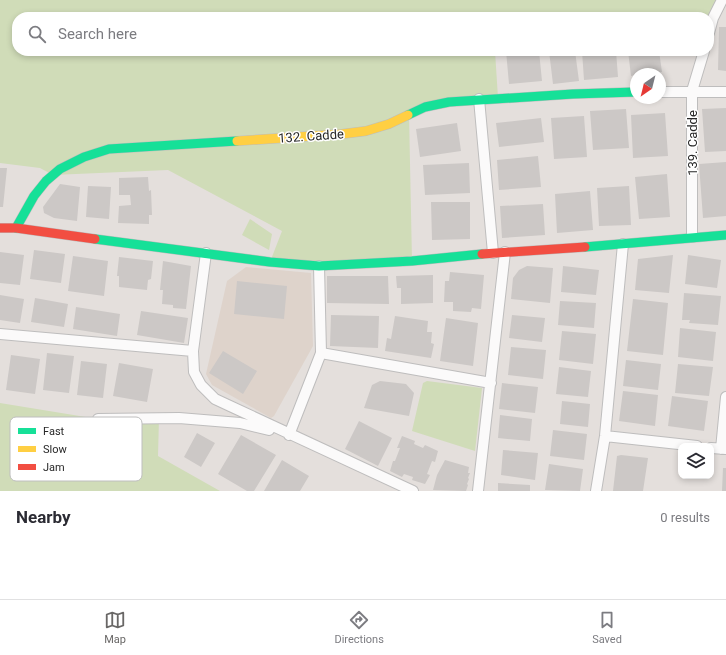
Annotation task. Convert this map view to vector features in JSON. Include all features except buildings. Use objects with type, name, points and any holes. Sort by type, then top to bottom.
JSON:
[{"type":"street","points":[[714,16],[722,0]]},
{"type":"street","name":"139. Cadde","points":[[692,237],[692,91],[702,56]]},
{"type":"street","name":"132. Cadde","points":[[16,228],[32,199],[59,169],[82,158],[109,149],[342,134],[366,131],[389,124],[425,107],[449,102],[479,99],[630,92]]},
{"type":"street","points":[[666,92],[726,92]]},
{"type":"street","points":[[479,99],[493,252]]},
{"type":"street","points":[[0,228],[16,228],[270,262],[319,266],[418,260],[493,252],[623,244],[726,235]]},
{"type":"street","points":[[596,491],[605,436],[623,244]]},
{"type":"street","points":[[478,491],[505,252]]},
{"type":"street","points":[[206,253],[193,351],[194,372],[201,385],[215,398],[289,435],[413,491]]},
{"type":"street","points":[[289,435],[321,353],[319,266]]},
{"type":"street","points":[[0,334],[193,351]]},
{"type":"street","points":[[321,353],[491,383]]},
{"type":"street","points":[[719,448],[726,397]]},
{"type":"street","points":[[142,418],[179,418],[232,422],[289,435]]},
{"type":"street","points":[[605,436],[678,444]]},
{"type":"shaded area","points":[[246,267],[311,273],[313,346],[274,416],[271,418],[212,385],[206,374],[227,281]]},
{"type":"green space","points":[[0,0],[722,0],[713,12],[12,12],[12,56],[495,56],[498,98],[409,114],[412,261],[270,262],[282,231],[168,170],[53,175],[40,168],[0,163]]},
{"type":"green space","points":[[250,219],[272,234],[269,250],[242,235]]},
{"type":"green space","points":[[427,381],[482,388],[475,451],[412,431],[423,383]]},
{"type":"green space","points":[[0,403],[86,417],[10,417],[10,481],[142,481],[142,418],[159,418],[158,456],[220,491],[0,491]]},
{"type":"traffic: fast","points":[[408,115],[425,107],[449,102],[573,94],[630,92]]},
{"type":"traffic: fast","points":[[16,228],[34,196],[46,181],[60,169],[84,157],[109,149],[237,141]]},
{"type":"traffic: fast","points":[[585,247],[726,235]]},
{"type":"traffic: fast","points":[[95,239],[270,262],[319,266],[412,261],[482,254]]},
{"type":"traffic: slow","points":[[237,141],[366,131],[389,124],[408,115]]},
{"type":"traffic: jam","points":[[0,228],[16,228],[95,239]]},
{"type":"traffic: jam","points":[[482,254],[585,247]]}]
